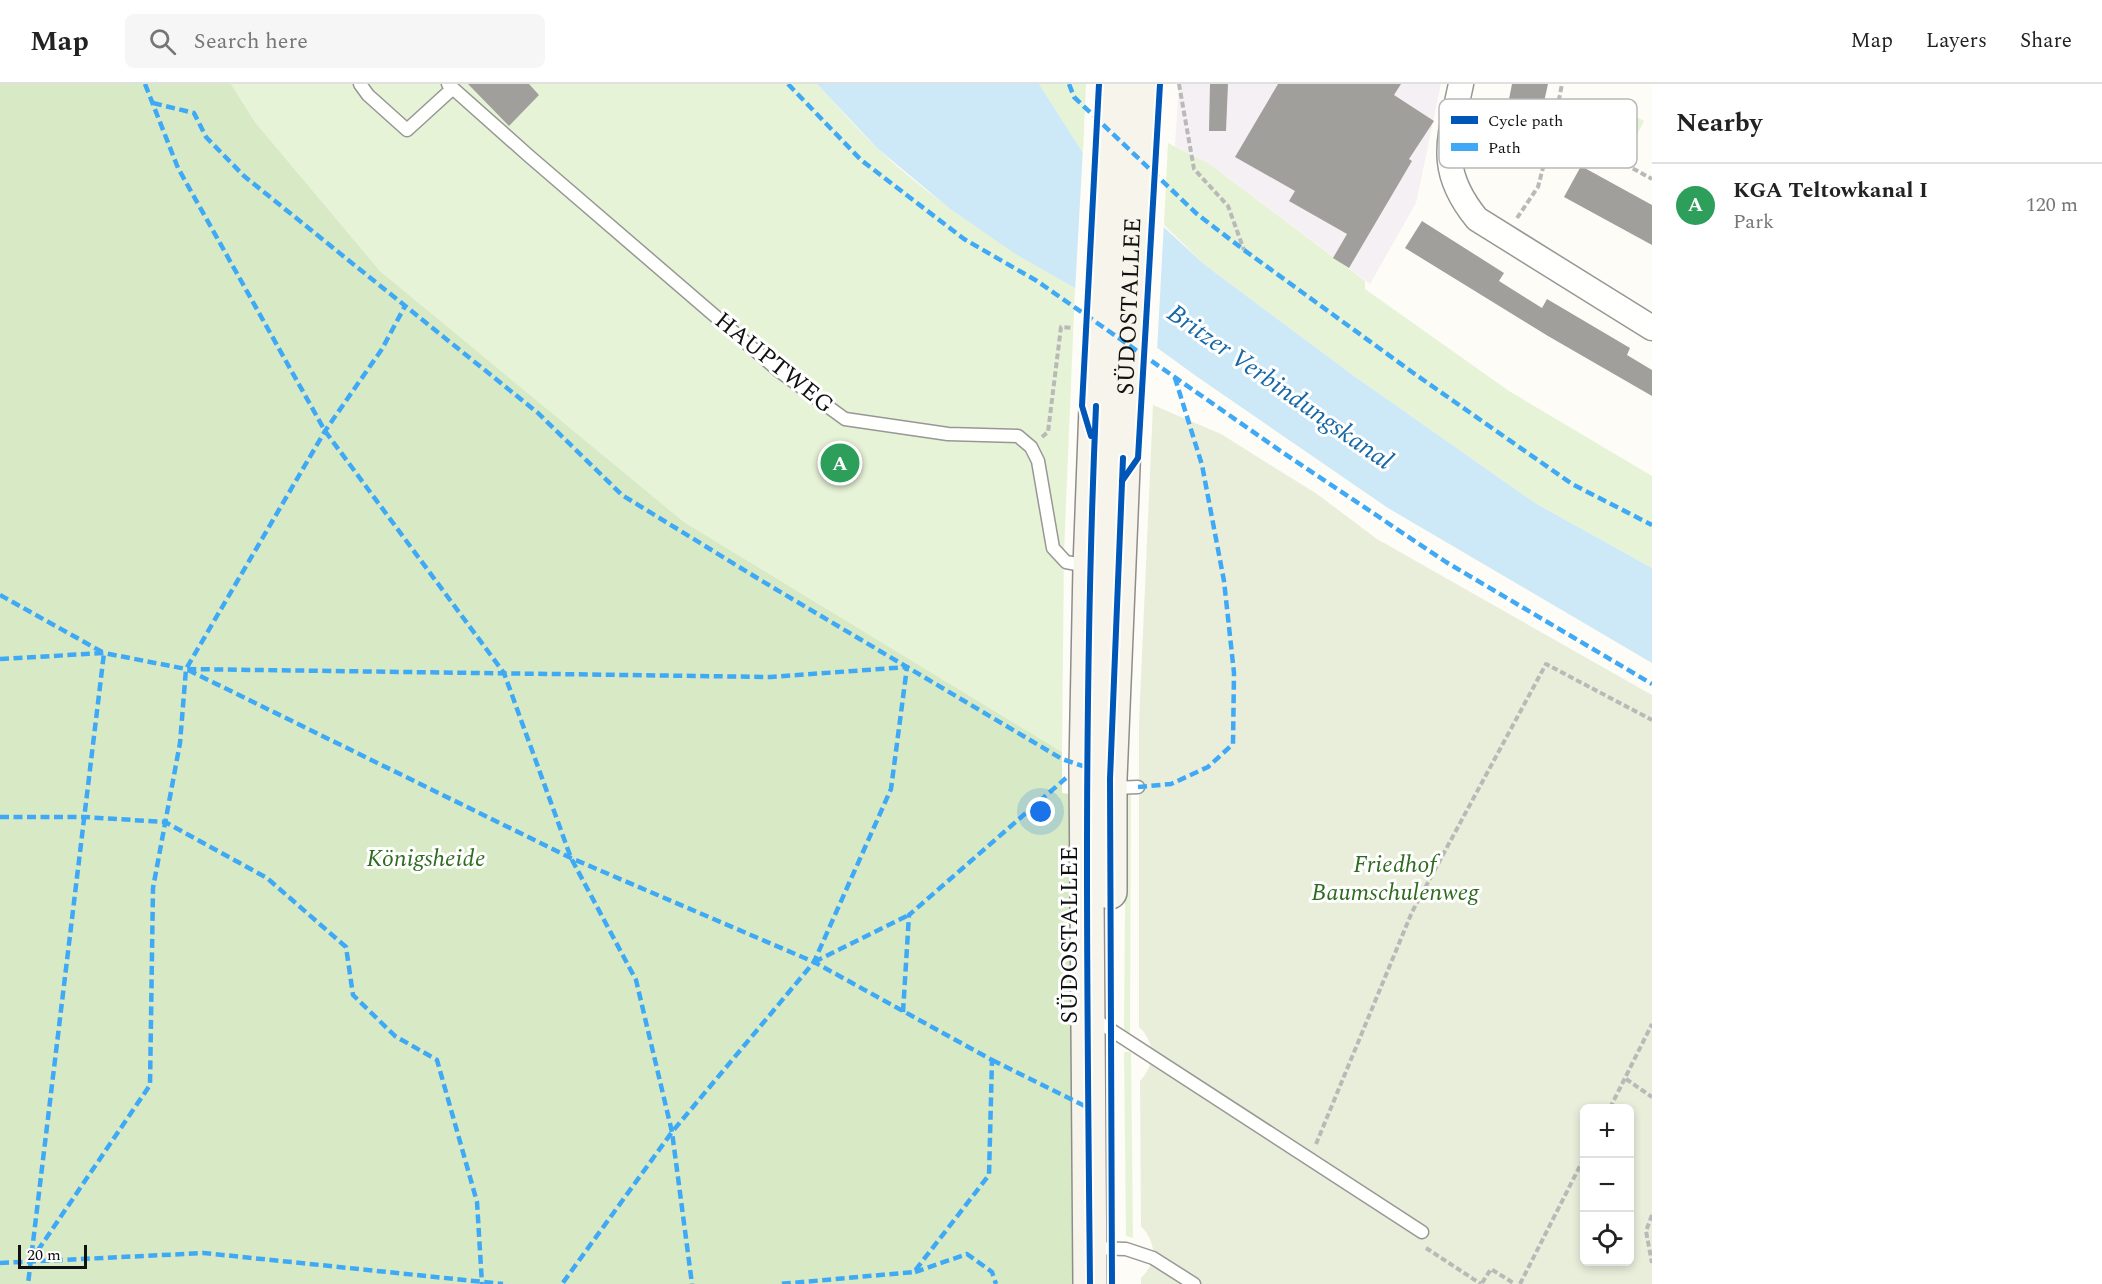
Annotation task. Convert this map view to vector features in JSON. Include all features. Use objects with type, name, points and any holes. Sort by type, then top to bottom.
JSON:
[{"type":"main road","name":"SÜDOSTALLEE","points":[[1112,1284],[1101,1248],[1099,1023],[1086,760],[1104,567],[1124,404],[1138,116],[1122,87]]},
{"type":"main road","name":"SÜDOSTALLEE","points":[[1099,1023],[1124,787],[1104,567],[1097,381],[1122,87]]},
{"type":"main road","name":"SÜDOSTALLEE","points":[[1090,1284],[1101,1248]]},
{"type":"street","points":[[1458,99],[1461,84]]},
{"type":"street","points":[[1450,168],[1453,182],[1463,202],[1477,219],[1652,327]]},
{"type":"lane","points":[[360,84],[368,95],[407,130],[450,87]]},
{"type":"lane","name":"HAUPTWEG","points":[[450,87],[779,371],[845,419],[948,434],[1018,436],[1031,447]]},
{"type":"lane","points":[[1031,447],[1038,461],[1053,548],[1066,562],[1104,567]]},
{"type":"lane","points":[[1099,1023],[1310,1159],[1422,1239]]},
{"type":"lane","points":[[1101,1248],[1126,1249],[1153,1258],[1194,1284]]},
{"type":"path","points":[[1179,84],[1194,169],[1228,206],[1244,250]]},
{"type":"path","points":[[1559,99],[1562,84]]},
{"type":"path","points":[[1512,225],[1538,187],[1543,168]]},
{"type":"path","points":[[1632,168],[1652,179]]},
{"type":"path","points":[[1031,447],[1048,432],[1061,327]]},
{"type":"path","points":[[1310,1159],[1412,912],[1545,664],[1652,720]]},
{"type":"path","points":[[1612,1104],[1652,1024]]},
{"type":"path","points":[[1644,1040],[1652,1038]]},
{"type":"path","points":[[1626,1079],[1652,1097]]},
{"type":"path","points":[[1520,1284],[1580,1166]]},
{"type":"path","points":[[1652,1215],[1646,1231],[1652,1263]]},
{"type":"path","points":[[1422,1239],[1481,1284],[1491,1269],[1515,1284]]},
{"type":"shaded area","points":[[1179,84],[1441,84],[1416,203],[1370,284],[1208,163],[1175,146]]},
{"type":"green space","name":"Königsheide","points":[[0,84],[231,84],[255,122],[380,271],[684,522],[1062,752],[1062,793],[1070,794],[1075,1284],[0,1284]]},
{"type":"green space","points":[[231,84],[817,84],[877,148],[923,188],[997,240],[1075,288],[1064,552],[1062,752],[684,522],[380,271],[255,122]]},
{"type":"green space","points":[[1039,84],[1086,84],[1083,153]]},
{"type":"green space","points":[[1637,117],[1644,121],[1637,135]]},
{"type":"green space","points":[[1168,143],[1208,163],[1365,281],[1365,289],[1509,391],[1652,476],[1652,568],[1535,503],[1354,376],[1205,265],[1164,225]]},
{"type":"green space","name":"Friedhof Baumschulenweg","points":[[1153,405],[1221,434],[1317,494],[1377,539],[1652,695],[1652,1284],[1141,1284],[1141,1278],[1150,1265],[1153,1252],[1150,1239],[1141,1226],[1140,1081],[1149,1068],[1152,1054],[1145,1033],[1139,1027],[1139,723]]},
{"type":"green space","points":[[1131,794],[1130,1035],[1124,1030],[1126,796]]},
{"type":"green space","points":[[1124,1052],[1131,1052],[1133,1238],[1126,1236]]},
{"type":"water","name":"Britzer Verbindungskanal","points":[[817,84],[1039,84],[1083,153],[1205,265],[1354,376],[1535,503],[1652,568],[1652,663],[1388,508],[1196,376],[1075,288],[1014,253],[949,208],[877,148]]},
{"type":"pier","points":[[1083,148],[1164,222],[1157,351],[1075,292]]},
{"type":"building","points":[[468,84],[529,84],[539,95],[509,126]]},
{"type":"building","points":[[1210,84],[1228,84],[1226,131],[1209,131]]},
{"type":"building","points":[[1278,84],[1401,84],[1394,95],[1434,121],[1409,159],[1412,161],[1349,268],[1333,258],[1347,234],[1289,201],[1295,191],[1235,157]]},
{"type":"building","points":[[1512,84],[1548,84],[1545,99],[1509,99]]},
{"type":"building","points":[[1580,168],[1585,168],[1652,205],[1652,245],[1564,197]]},
{"type":"building","points":[[1422,221],[1504,273],[1499,281],[1542,308],[1547,299],[1630,348],[1627,355],[1652,370],[1652,396],[1548,336],[1405,248]]},
{"type":"marked path","points":[[145,84],[178,168],[325,431],[504,673],[571,858],[636,980],[672,1132],[692,1284]]},
{"type":"marked path","points":[[788,84],[861,160],[964,239],[1037,281],[1282,452],[1446,562],[1652,684]]},
{"type":"marked path","points":[[1069,84],[1074,97],[1197,214],[1244,250],[1572,484],[1652,525]]},
{"type":"marked path","points":[[153,103],[194,113],[206,137],[244,176],[538,413],[622,495],[1062,759],[1086,767]]},
{"type":"marked path","points":[[30,1262],[150,1085],[153,888],[180,743],[186,669],[325,431],[382,349],[405,306]]},
{"type":"marked path","points":[[1138,787],[1171,784],[1208,767],[1233,744],[1234,673],[1224,581],[1202,465],[1175,378]]},
{"type":"marked path","points":[[0,595],[104,653],[28,1284]]},
{"type":"marked path","points":[[0,659],[104,653],[186,669],[771,677],[907,667],[891,789],[814,962],[672,1132],[562,1284]]},
{"type":"marked path","points":[[188,670],[571,858],[814,962],[992,1060],[989,1175],[914,1272],[780,1284]]},
{"type":"marked path","points":[[903,1012],[909,915],[1066,778]]},
{"type":"marked path","points":[[0,817],[84,817],[165,822],[267,878],[346,947],[353,995],[395,1036],[437,1060],[477,1202],[482,1284]]},
{"type":"marked path","points":[[814,962],[909,915]]},
{"type":"marked path","points":[[992,1060],[1089,1108]]},
{"type":"marked path","points":[[0,1263],[204,1253],[503,1284]]},
{"type":"marked path","points":[[915,1272],[967,1254],[992,1272],[996,1284]]},
{"type":"cycle path","points":[[1091,436],[1082,406],[1099,84]]},
{"type":"cycle path","points":[[1122,481],[1138,458],[1160,84]]},
{"type":"cycle path","points":[[1090,1284],[1087,955],[1088,735],[1096,406]]},
{"type":"cycle path","points":[[1112,1284],[1110,779],[1123,458]]},
{"type":"place","name":"KGA Teltowkanal I","points":[[840,463]]}]
